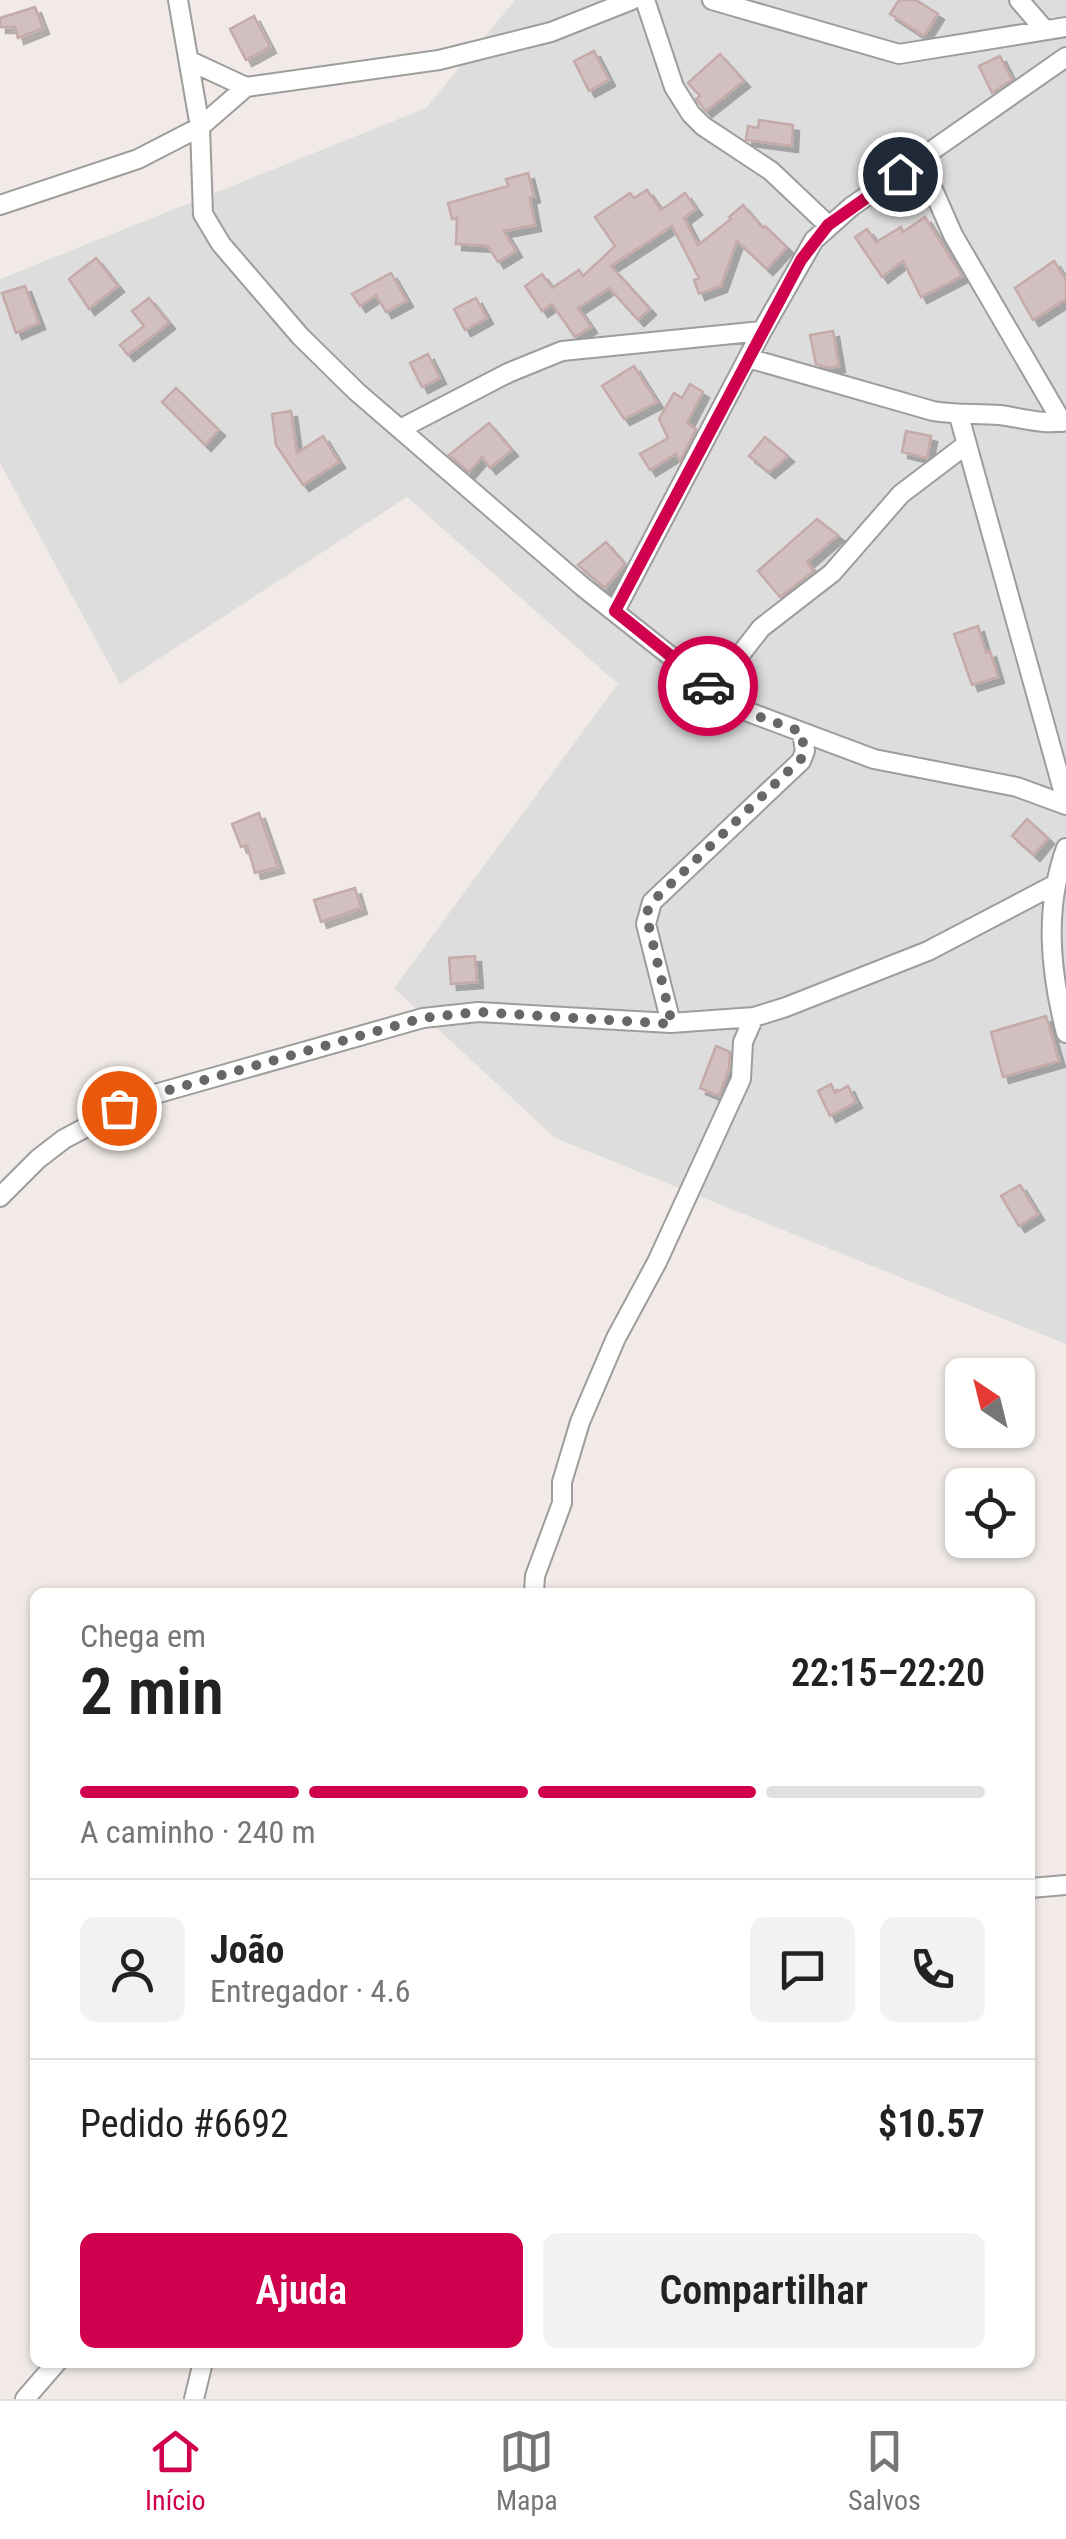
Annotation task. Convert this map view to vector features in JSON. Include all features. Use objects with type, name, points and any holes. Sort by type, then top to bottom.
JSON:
[{"type":"street","points":[[178,0],[200,127],[203,214],[221,244],[300,336],[400,429],[583,587],[735,708],[874,759],[1017,787],[1066,803]]},
{"type":"street","points":[[190,61],[246,87],[439,60],[551,32],[632,0]]},
{"type":"street","points":[[644,0],[674,87],[692,114],[771,170],[828,225]]},
{"type":"street","points":[[712,0],[900,54],[1058,30]]},
{"type":"street","points":[[1019,0],[1058,30]]},
{"type":"street","points":[[615,611],[801,260],[828,225],[1066,57]]},
{"type":"street","points":[[0,205],[138,159],[200,127],[246,87]]},
{"type":"street","points":[[920,160],[953,234],[1064,422]]},
{"type":"street","points":[[400,429],[508,373],[562,351],[762,331]]},
{"type":"street","points":[[748,358],[933,412],[1064,422]]},
{"type":"street","points":[[960,416],[1066,803]]},
{"type":"street","points":[[714,690],[761,628],[832,573],[901,494],[967,444]]},
{"type":"street","points":[[672,1024],[646,914],[652,902],[801,762],[805,751],[802,732]]},
{"type":"street","points":[[1066,848],[1054,885],[1052,964],[1066,1033]]},
{"type":"street","points":[[0,1197],[64,1139],[141,1098],[423,1018],[478,1012],[672,1024],[754,1017],[928,950],[1054,885]]},
{"type":"street","points":[[534,1588],[535,1576],[562,1503],[562,1482],[580,1422],[616,1338],[657,1262],[741,1079],[744,1042],[754,1017]]},
{"type":"street","points":[[1035,1888],[1066,1885]]},
{"type":"street","points":[[25,2399],[52,2368]]},
{"type":"street","points":[[194,2399],[202,2368]]},
{"type":"shaded area","points":[[515,0],[1066,0],[1066,1344],[555,1138],[394,988],[618,684],[407,497],[120,684],[0,463],[0,279],[426,108]]},
{"type":"building","points":[[899,0],[916,0],[938,14],[924,36],[890,14]]},
{"type":"building","points":[[35,7],[43,28],[18,38],[15,27],[0,27],[0,18]]},
{"type":"building","points":[[254,16],[270,47],[246,60],[230,29]]},
{"type":"building","points":[[594,51],[609,80],[589,91],[574,61]]},
{"type":"building","points":[[720,54],[744,81],[706,111],[696,99],[700,96],[688,83]]},
{"type":"building","points":[[1000,56],[1012,80],[992,93],[979,66]]},
{"type":"building","points":[[759,120],[793,125],[792,146],[746,140],[748,126],[758,128]]},
{"type":"building","points":[[528,173],[535,225],[504,231],[516,251],[498,262],[488,246],[456,244],[457,218],[452,219],[448,203],[508,186],[506,179]]},
{"type":"building","points":[[647,190],[661,210],[685,193],[696,209],[684,218],[698,245],[743,205],[787,247],[767,269],[737,241],[721,286],[699,294],[694,280],[699,278],[672,226],[611,266],[650,309],[638,320],[609,288],[578,308],[591,327],[575,337],[552,304],[542,311],[525,286],[542,274],[552,288],[579,270],[583,276],[615,246],[595,217],[630,193],[634,198]]},
{"type":"building","points":[[925,217],[962,276],[921,297],[903,261],[882,277],[855,237],[867,229],[876,242],[901,227],[903,232]]},
{"type":"building","points":[[96,258],[118,286],[89,309],[69,279]]},
{"type":"building","points":[[1054,261],[1066,280],[1066,299],[1033,320],[1015,288]]},
{"type":"building","points":[[391,273],[407,301],[386,312],[376,295],[360,306],[352,294]]},
{"type":"building","points":[[25,286],[39,323],[16,333],[2,293]]},
{"type":"building","points":[[149,298],[169,323],[128,355],[120,345],[144,326],[132,311]]},
{"type":"building","points":[[476,298],[487,318],[465,330],[454,309]]},
{"type":"building","points":[[833,331],[839,366],[829,368],[816,364],[810,335]]},
{"type":"building","points":[[428,354],[440,378],[422,387],[410,363]]},
{"type":"building","points":[[634,366],[657,402],[624,419],[602,386]]},
{"type":"building","points":[[690,384],[703,392],[687,423],[696,429],[680,461],[676,454],[650,470],[640,454],[668,438],[659,419],[674,393],[682,398]]},
{"type":"building","points":[[176,388],[219,430],[205,445],[162,402]]},
{"type":"building","points":[[291,411],[297,453],[323,436],[339,462],[303,485],[276,445],[272,414]]},
{"type":"building","points":[[489,423],[512,450],[490,468],[482,457],[469,472],[449,455]]},
{"type":"building","points":[[906,431],[931,436],[927,458],[902,452]]},
{"type":"building","points":[[765,437],[788,456],[769,472],[749,456]]},
{"type":"building","points":[[817,519],[838,535],[807,562],[814,571],[780,597],[758,571]]},
{"type":"building","points":[[606,542],[625,564],[605,588],[578,565]]},
{"type":"building","points":[[978,626],[998,677],[972,685],[954,634]]},
{"type":"building","points":[[259,813],[278,867],[255,873],[247,845],[241,847],[232,824]]},
{"type":"building","points":[[1027,819],[1048,838],[1034,855],[1012,836]]},
{"type":"building","points":[[355,888],[361,908],[321,922],[314,900]]},
{"type":"building","points":[[475,956],[477,982],[451,984],[449,958]]},
{"type":"building","points":[[1046,1016],[1059,1061],[1003,1077],[991,1032]]},
{"type":"building","points":[[716,1046],[730,1052],[729,1069],[719,1096],[700,1088]]},
{"type":"building","points":[[831,1084],[835,1093],[848,1086],[856,1102],[830,1116],[818,1091]]},
{"type":"building","points":[[1020,1185],[1038,1214],[1019,1226],[1001,1196]]},
{"type":"way so far","points":[[119,1108],[141,1098],[423,1018],[478,1012],[672,1024],[646,914],[652,902],[801,762],[805,751],[802,732],[735,708],[708,686]]},
{"type":"route","points":[[708,686],[615,611],[814,240],[851,207],[900,174]]}]
